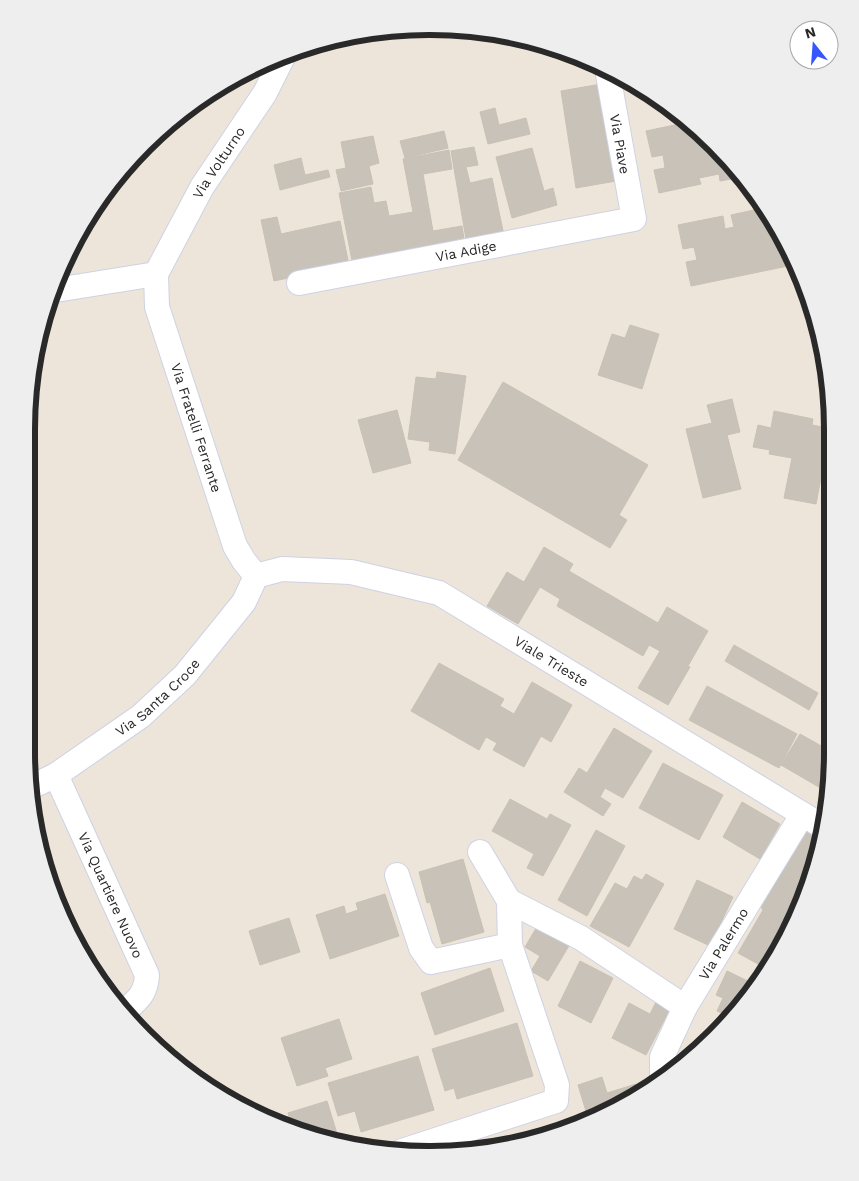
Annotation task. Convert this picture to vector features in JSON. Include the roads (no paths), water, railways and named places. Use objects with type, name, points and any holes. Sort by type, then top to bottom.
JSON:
[{"type":"street","name":"Via Volturno","points":[[156,274],[202,187],[265,93],[279,65]]},
{"type":"street","name":"Via Piave","points":[[609,78],[634,220]]},
{"type":"street","name":"Via Adige","points":[[299,283],[634,220]]},
{"type":"street","points":[[61,289],[156,274]]},
{"type":"street","name":"Via Fratelli Ferrante","points":[[156,274],[157,307],[235,546],[256,576]]},
{"type":"street","name":"Viale Trieste","points":[[256,576],[282,569],[351,572],[439,593],[817,823]]},
{"type":"street","name":"Via Santa Croce","points":[[37,784],[56,775],[141,716],[185,675],[244,602],[256,576]]},
{"type":"street","name":"Via Quartiere Nuovo","points":[[56,775],[148,975],[147,986],[141,997],[129,1007]]},
{"type":"street","name":"Via Palermo","points":[[662,1070],[662,1057],[686,1007],[802,815]]},
{"type":"street","points":[[419,1146],[556,1101],[557,1085],[510,945],[509,901],[480,852]]},
{"type":"street","points":[[397,874],[421,948],[431,962],[510,945]]},
{"type":"street","points":[[509,901],[581,938],[686,1007]]}]
